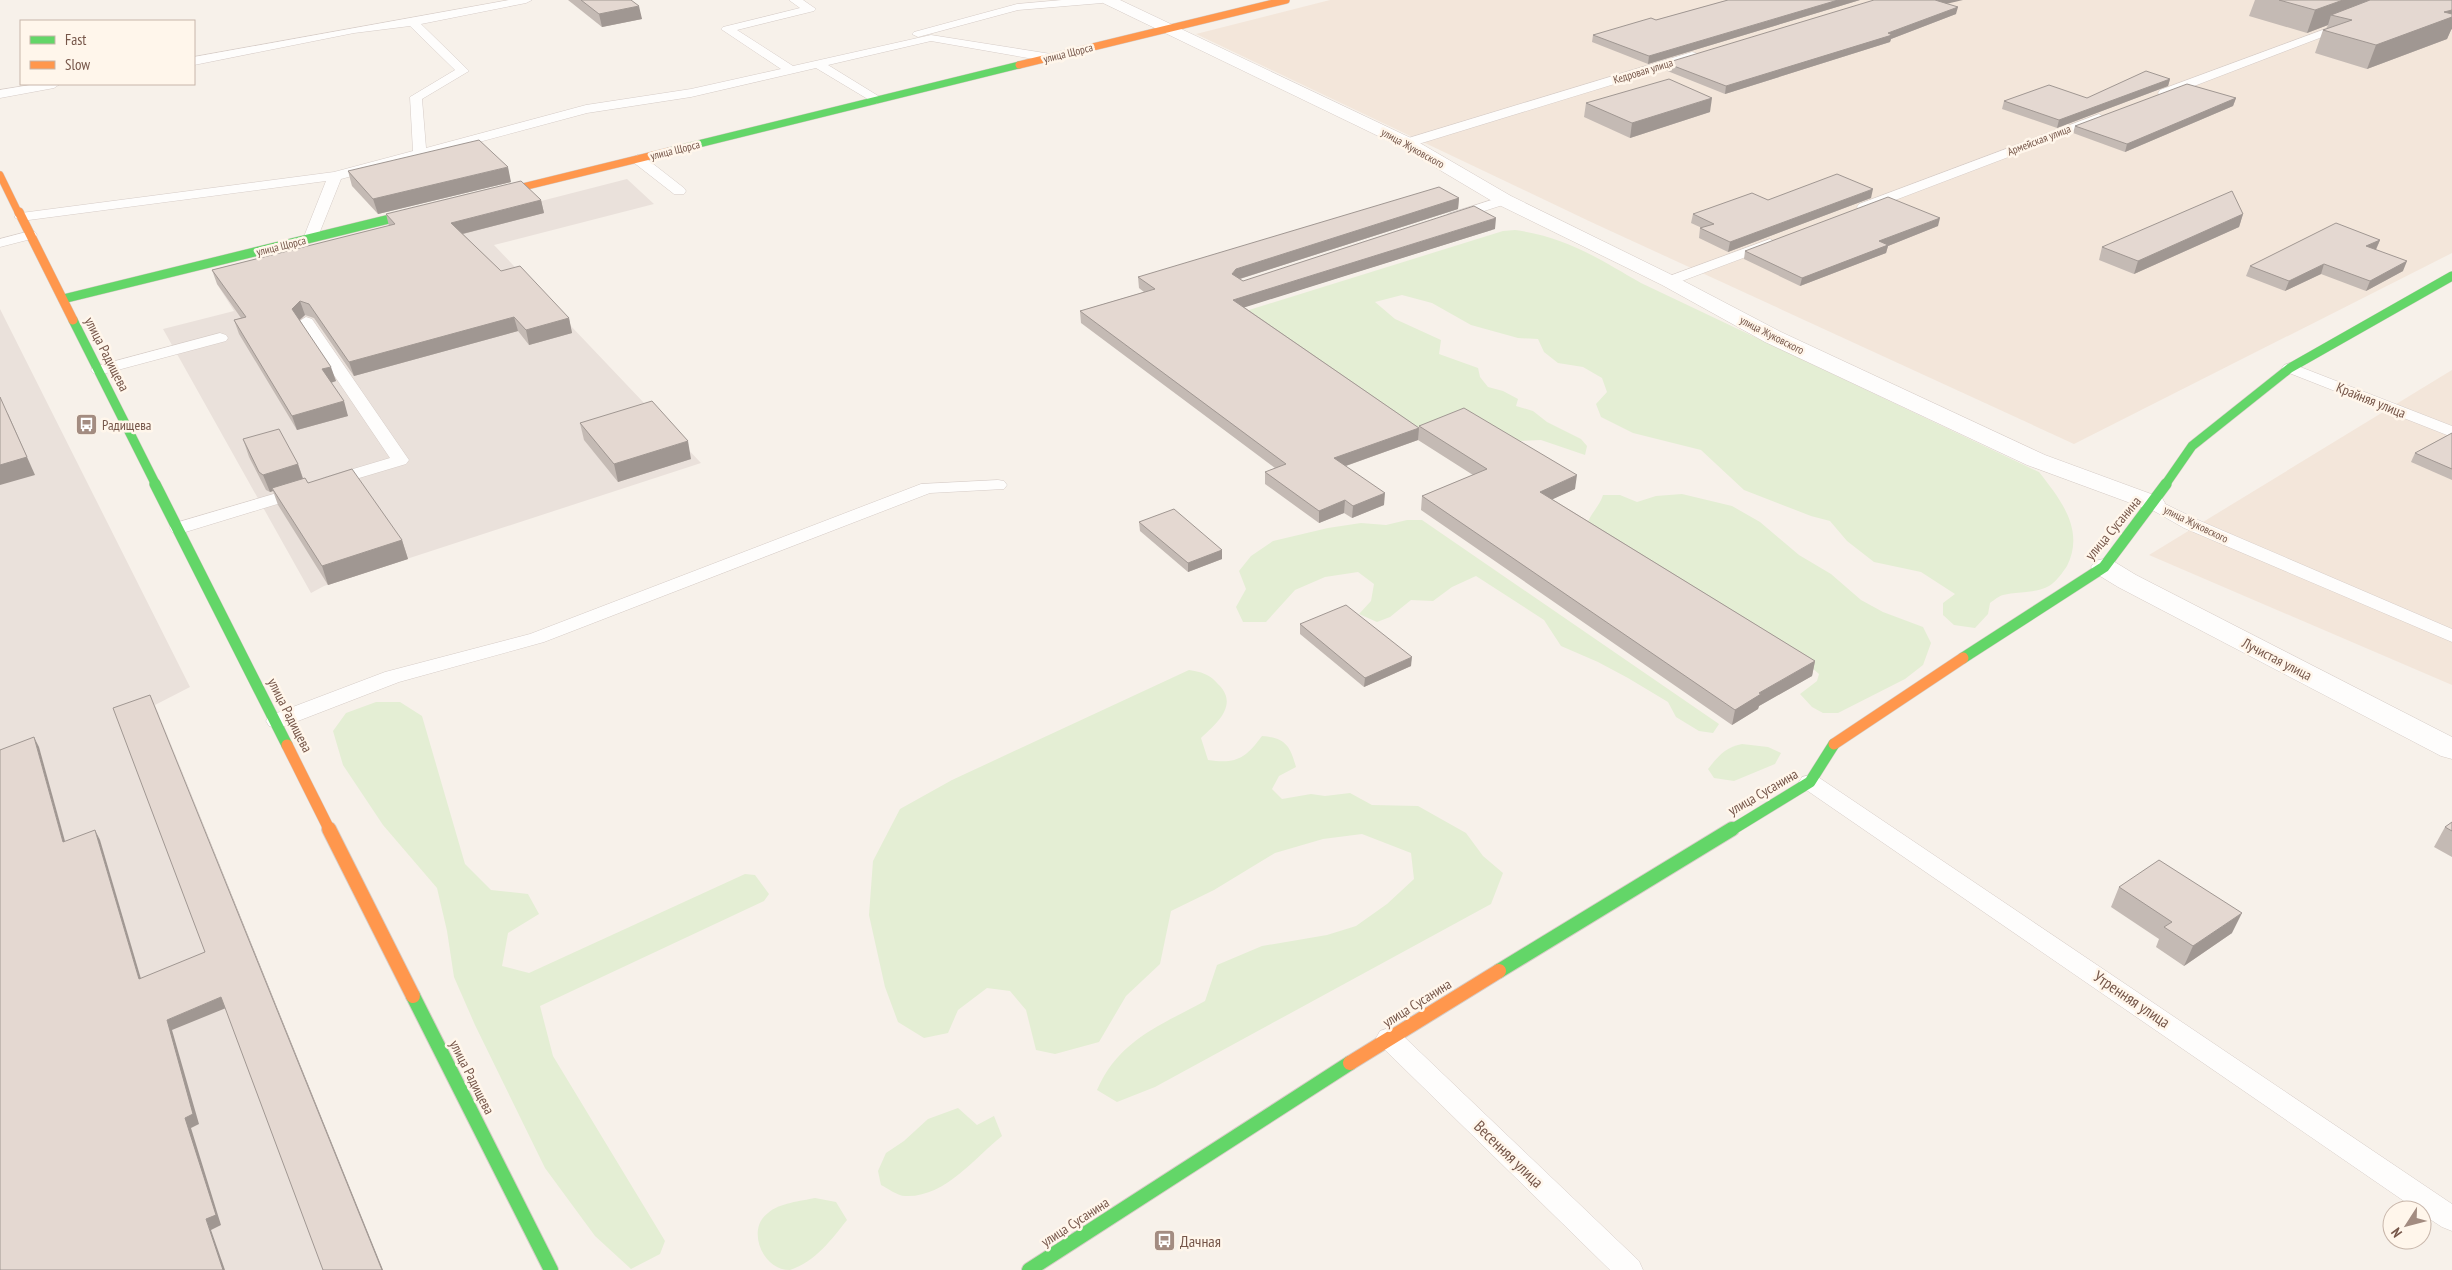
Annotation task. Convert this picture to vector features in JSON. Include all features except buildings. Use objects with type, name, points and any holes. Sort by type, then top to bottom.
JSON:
[{"type":"street","name":"улица Жуковского","points":[[1108,0],[1407,143],[1504,200],[1668,281],[1773,336],[2036,460],[2153,503]]},
{"type":"street","name":"улица Щорса","points":[[474,199],[1286,0]]},
{"type":"street","name":"улица Радищева","points":[[0,175],[277,722],[551,1270]]},
{"type":"street","name":"улица Щорса","points":[[63,299],[436,208]]},
{"type":"street","name":"улица Сусанина","points":[[1028,1270],[1389,1038],[1810,782],[1836,741],[2104,567],[2153,503],[2192,446],[2290,368],[2449,279]]},
{"type":"street","name":"Лучистая улица","points":[[2104,567],[2452,749]]},
{"type":"lane","points":[[195,61],[354,30],[413,22],[526,0]]},
{"type":"lane","points":[[791,70],[726,29],[810,9],[795,0]]},
{"type":"lane","points":[[21,217],[335,176],[586,109],[691,93],[818,64],[916,38],[1017,7],[1102,0]]},
{"type":"lane","points":[[2151,98],[2364,18]]},
{"type":"lane","points":[[413,22],[463,72],[416,97],[420,153]]},
{"type":"lane","points":[[853,48],[916,38],[931,38],[1051,58]]},
{"type":"lane","name":"Кедровая улица","points":[[1407,143],[1708,51]]},
{"type":"lane","points":[[818,64],[876,100]]},
{"type":"lane","points":[[0,94],[49,85]]},
{"type":"lane","name":"Армейская улица","points":[[1854,211],[2114,112]]},
{"type":"lane","points":[[638,159],[679,191]]},
{"type":"lane","points":[[310,239],[335,176]]},
{"type":"lane","points":[[1438,221],[1504,200]]},
{"type":"lane","points":[[0,243],[30,235]]},
{"type":"lane","points":[[1668,281],[1780,239]]},
{"type":"lane","points":[[179,528],[400,460],[306,322]]},
{"type":"lane","points":[[99,370],[220,338]]},
{"type":"lane","name":"Крайняя улица","points":[[2290,368],[2452,432]]},
{"type":"lane","points":[[277,722],[392,677],[537,638],[927,488],[998,485]]},
{"type":"lane","name":"улица Жуковского","points":[[2153,503],[2191,524],[2452,636]]},
{"type":"lane","name":"Утренняя улица","points":[[1810,782],[2452,1219]]},
{"type":"lane","name":"Весенняя улица","points":[[1389,1038],[1629,1270]]},
{"type":"shaded area","points":[[1330,0],[2452,0],[2452,253],[2074,444],[1591,222],[1196,34]]},
{"type":"shaded area","points":[[627,179],[654,204],[494,245],[701,463],[324,586],[311,593],[163,329],[234,311],[217,284]]},
{"type":"shaded area","points":[[0,309],[190,687],[155,705],[383,1270],[0,1270]]},
{"type":"shaded area","points":[[2452,370],[2452,685],[2149,555]]},
{"type":"green space","points":[[1515,230],[1534,233],[1566,243],[1596,257],[1641,283],[2039,472],[2055,493],[2068,516],[2072,528],[2072,553],[2067,566],[2057,579],[2043,589],[2003,595],[1996,598],[1990,603],[1988,614],[1975,628],[1954,625],[1943,615],[1943,603],[1955,594],[1921,572],[1874,562],[1847,541],[1830,521],[1811,516],[1744,490],[1701,450],[1633,433],[1601,417],[1596,404],[1607,392],[1602,378],[1583,367],[1558,363],[1544,352],[1538,339],[1518,338],[1471,325],[1432,303],[1402,295],[1375,302],[1395,319],[1441,340],[1439,354],[1478,368],[1480,377],[1488,387],[1503,391],[1518,399],[1516,406],[1533,411],[1547,422],[1581,439],[1587,446],[1585,455],[1541,440],[1520,441],[1507,436],[1416,431],[1252,319],[1249,310],[1503,231]]},
{"type":"green space","points":[[1682,494],[1732,506],[1760,522],[1799,555],[1831,574],[1861,600],[1883,612],[1923,627],[1931,643],[1923,665],[1905,679],[1838,713],[1823,713],[1812,707],[1800,694],[1817,681],[1819,674],[1811,667],[1586,529],[1603,495],[1620,495],[1637,502],[1656,496]]},
{"type":"green space","points":[[1407,520],[1422,520],[1719,724],[1713,733],[1699,731],[1676,717],[1668,702],[1628,678],[1598,662],[1561,646],[1544,620],[1476,576],[1452,587],[1433,601],[1411,600],[1390,617],[1377,622],[1359,614],[1371,601],[1374,584],[1358,572],[1325,577],[1295,590],[1266,622],[1243,622],[1236,607],[1246,589],[1239,571],[1251,556],[1273,541],[1328,528],[1361,523],[1386,525]]},
{"type":"green space","points":[[1189,670],[1210,676],[1225,693],[1227,701],[1223,714],[1201,738],[1208,760],[1226,761],[1239,758],[1245,755],[1262,736],[1270,737],[1281,741],[1289,748],[1296,767],[1279,776],[1272,789],[1282,799],[1311,794],[1325,796],[1350,793],[1372,805],[1418,806],[1466,833],[1483,856],[1503,873],[1491,904],[1155,1087],[1117,1102],[1097,1090],[1106,1073],[1129,1046],[1142,1036],[1205,1001],[1217,965],[1262,946],[1327,935],[1356,926],[1387,904],[1414,879],[1411,853],[1362,834],[1323,839],[1275,853],[1214,890],[1171,911],[1160,964],[1126,996],[1099,1042],[1055,1054],[1036,1050],[1026,1010],[1010,991],[987,988],[958,1010],[948,1033],[924,1038],[898,1022],[885,987],[869,915],[873,861],[900,809],[952,780]]},
{"type":"green space","points":[[376,702],[400,702],[422,716],[465,864],[491,890],[528,894],[539,914],[508,933],[502,966],[529,973],[745,874],[755,875],[769,894],[764,901],[540,1006],[553,1056],[665,1241],[660,1254],[631,1269],[595,1236],[545,1168],[475,1025],[454,977],[447,931],[437,888],[383,825],[343,765],[333,731],[346,713]]},
{"type":"green space","points":[[1742,744],[1768,747],[1781,753],[1775,764],[1734,781],[1714,778],[1708,769],[1712,764],[1727,750]]},
{"type":"green space","points":[[958,1108],[977,1125],[994,1116],[1002,1136],[958,1175],[933,1191],[920,1195],[902,1196],[881,1185],[878,1171],[886,1153],[904,1141],[928,1119]]},
{"type":"green space","points":[[815,1198],[836,1202],[847,1220],[815,1256],[790,1270],[780,1268],[765,1256],[760,1248],[758,1229],[761,1220],[778,1207]]},
{"type":"traffic: fast","points":[[670,151],[1019,65]]},
{"type":"traffic: fast","points":[[63,299],[424,211]]},
{"type":"traffic: fast","points":[[1963,658],[2104,567],[2153,503],[2192,446],[2290,368],[2452,276]]},
{"type":"traffic: fast","points":[[73,320],[287,745]]},
{"type":"traffic: fast","points":[[1499,971],[1810,782],[1834,744]]},
{"type":"traffic: fast","points":[[413,996],[551,1270]]},
{"type":"traffic: fast","points":[[1029,1270],[1350,1063]]},
{"type":"traffic: slow","points":[[1019,65],[1286,0]]},
{"type":"traffic: slow","points":[[490,195],[670,151]]},
{"type":"traffic: slow","points":[[0,175],[73,320]]},
{"type":"traffic: slow","points":[[1834,744],[1963,658]]},
{"type":"traffic: slow","points":[[287,745],[413,996]]},
{"type":"traffic: slow","points":[[1350,1063],[1499,971]]},
{"type":"place","name":"Радищева","points":[[86,425]]},
{"type":"place","name":"Дачная","points":[[1164,1241]]}]
